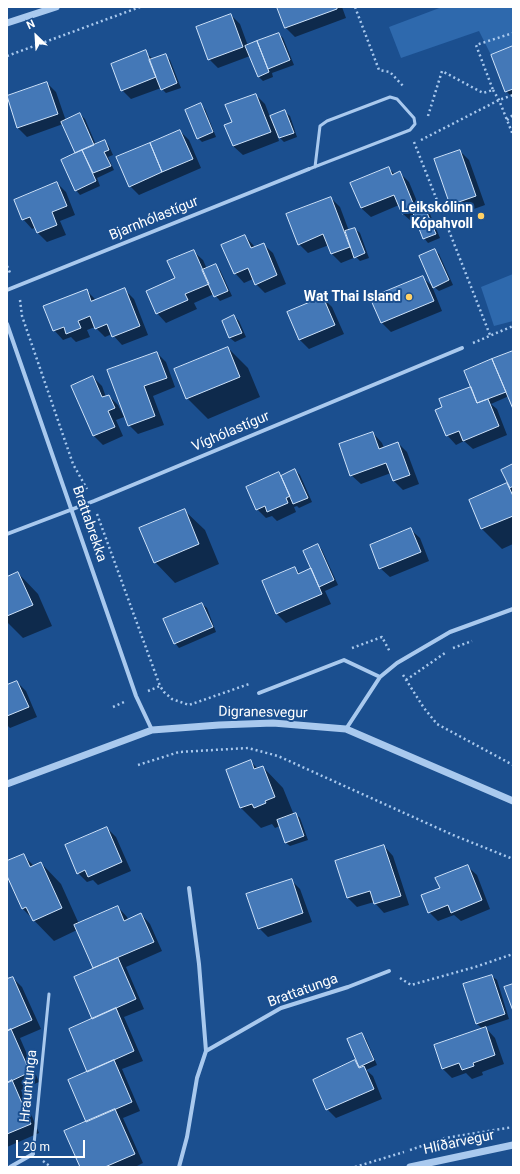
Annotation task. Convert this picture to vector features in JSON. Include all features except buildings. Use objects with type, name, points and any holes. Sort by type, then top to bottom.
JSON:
[{"type":"street","points":[[9,24],[56,7]]},
{"type":"street","name":"Bjarnhólastígur","points":[[7,290],[309,169]]},
{"type":"street","name":"Brattabrekka","points":[[7,324],[136,696],[152,730]]},
{"type":"street","name":"Víghólastígur","points":[[7,534],[72,510],[462,348]]},
{"type":"street","points":[[346,730],[380,678],[397,663],[450,632],[513,609]]},
{"type":"street","points":[[258,693],[344,660],[380,678]]},
{"type":"street","name":"Digranesvegur","points":[[7,784],[152,730],[273,723],[346,730],[513,801]]},
{"type":"street","points":[[179,1167],[187,1137],[198,1078],[206,1051],[199,964],[189,888]]},
{"type":"street","name":"Brattatunga","points":[[206,1051],[281,1008],[389,971]]},
{"type":"street","name":"Hlíðarvegur","points":[[410,1167],[513,1145]]},
{"type":"street","name":"Hrauntunga","points":[[10,1167],[33,1154]]},
{"type":"lane","points":[[309,169],[315,167],[410,130],[415,124],[414,118],[397,99],[390,97],[327,121],[320,126],[315,167]]},
{"type":"lane","name":"Hrauntunga","points":[[33,1154],[49,994]]},
{"type":"path","points":[[7,56],[140,7]]},
{"type":"path","points":[[355,7],[379,70],[390,72],[405,88]]},
{"type":"path","points":[[513,33],[476,45],[493,90],[499,100],[513,134]]},
{"type":"path","points":[[425,108],[429,113],[442,71],[483,93],[493,90]]},
{"type":"path","points":[[428,136],[499,100],[513,95]]},
{"type":"path","points":[[507,120],[513,115]]},
{"type":"path","points":[[410,130],[490,335]]},
{"type":"path","points":[[7,266],[18,286],[22,316],[73,464],[94,501],[100,524],[160,686],[172,699],[189,705],[256,681]]},
{"type":"path","points":[[462,348],[513,326]]},
{"type":"path","points":[[345,650],[382,637],[406,680],[424,708],[437,724],[513,765]]},
{"type":"path","points":[[406,680],[450,649],[478,638]]},
{"type":"path","points":[[138,765],[179,752],[248,748],[278,756],[453,835],[513,859]]},
{"type":"path","points":[[389,971],[411,985],[475,967],[513,954]]},
{"type":"path","points":[[355,1167],[445,1138],[513,1127]]},
{"type":"shaded area","points":[[442,7],[513,7],[513,46],[491,55],[479,31],[401,58],[389,27]]},
{"type":"shaded area","points":[[513,274],[513,321],[494,326],[481,287]]},
{"type":"place","name":"Leikskólinn Kópahvoll","points":[[481,216]]},
{"type":"place","name":"Wat Thai Island","points":[[409,297]]}]
